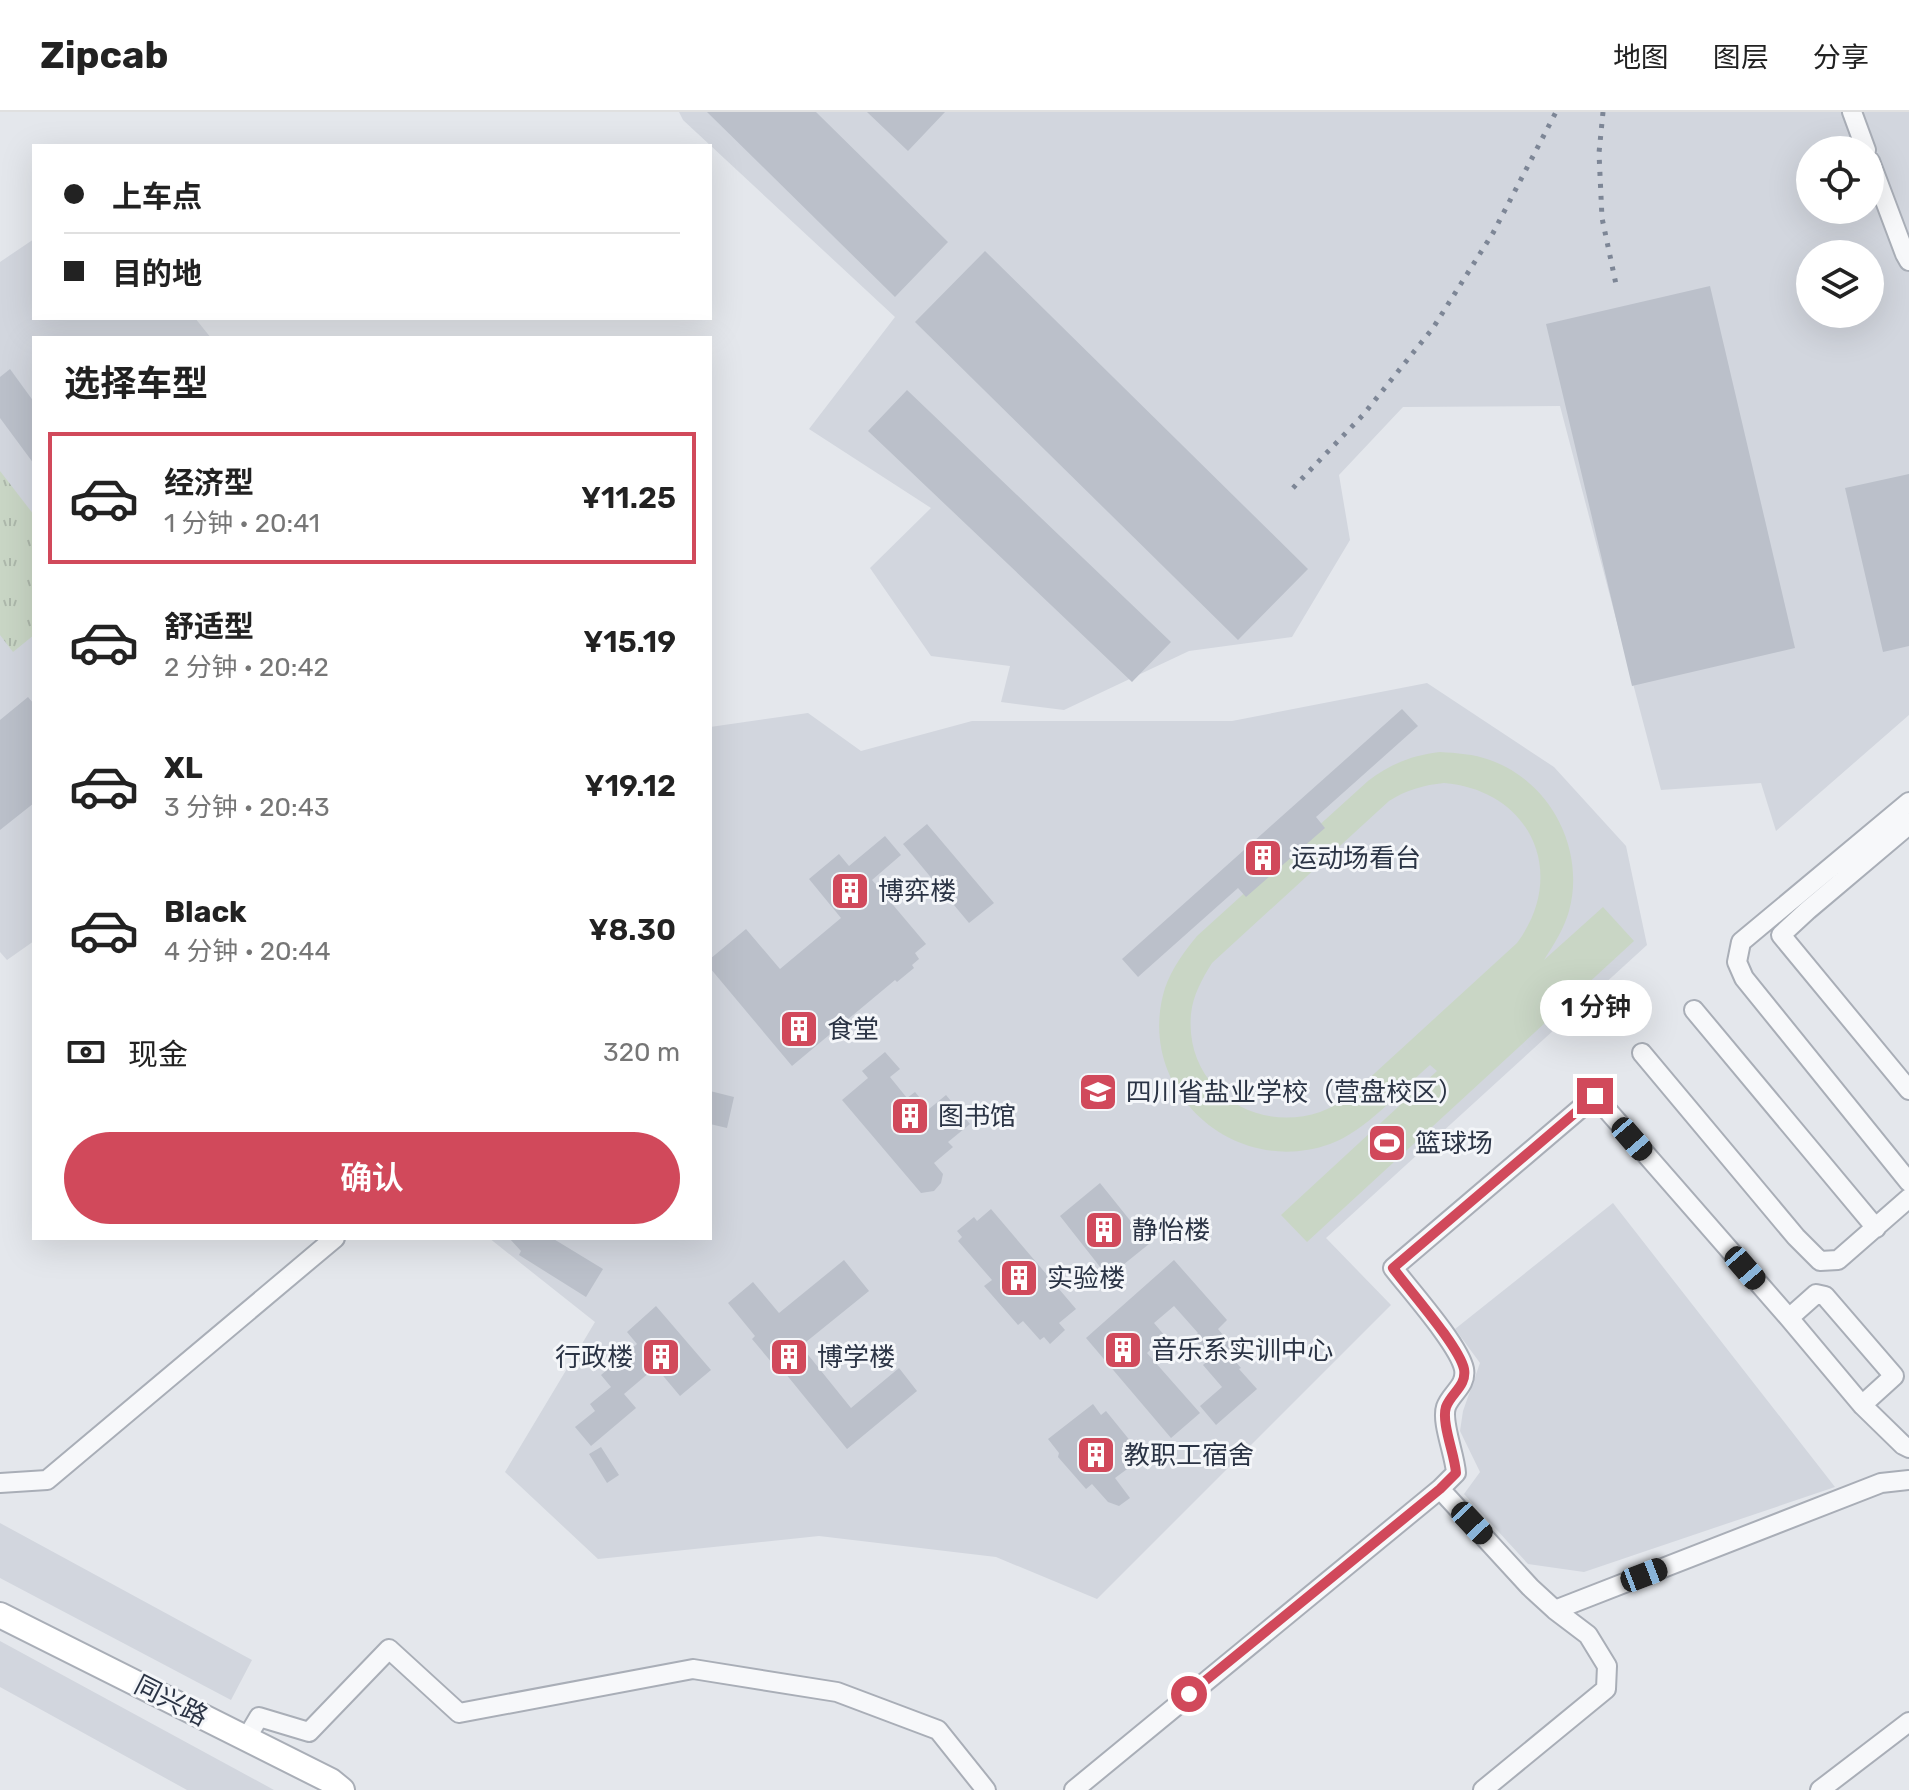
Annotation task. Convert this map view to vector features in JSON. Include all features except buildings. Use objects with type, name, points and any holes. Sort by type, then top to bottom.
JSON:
[{"type":"main road","name":"同兴路","points":[[0,1615],[331,1781],[342,1790]]},
{"type":"street","points":[[1852,112],[1861,136]]},
{"type":"street","points":[[1884,198],[1909,261]]},
{"type":"street","points":[[1909,802],[1741,942],[1737,962],[1744,978],[1909,1182]]},
{"type":"street","points":[[1909,823],[1781,935],[1909,1090]]},
{"type":"street","points":[[1694,1010],[1876,1228]]},
{"type":"street","points":[[1642,1053],[1796,1237],[1820,1261],[1838,1260],[1909,1198]]},
{"type":"street","points":[[1074,1790],[1456,1473],[1455,1457],[1446,1431],[1446,1407],[1462,1385],[1464,1370],[1454,1347],[1393,1268],[1595,1096],[1862,1405],[1909,1448]]},
{"type":"street","points":[[0,1483],[47,1480],[333,1240]]},
{"type":"street","points":[[1789,1318],[1816,1294],[1825,1296],[1894,1376],[1862,1405]]},
{"type":"street","points":[[1555,1610],[1881,1483],[1909,1480]]},
{"type":"street","points":[[1440,1489],[1530,1587],[1588,1635],[1607,1666],[1606,1689],[1483,1790]]},
{"type":"street","points":[[246,1739],[259,1717],[309,1732],[389,1649],[459,1713],[693,1669],[837,1692],[938,1730],[986,1790]]},
{"type":"street","points":[[1820,1790],[1909,1722]]},
{"type":"shaded area","points":[[679,112],[1909,112],[1909,715],[1776,831],[1761,783],[1661,790],[1560,406],[1403,407],[1339,475],[1350,540],[1292,637],[1189,651],[1064,710],[1001,702],[1010,666],[931,656],[870,568],[931,508],[809,429],[895,317],[683,120]]},
{"type":"shaded area","points":[[32,240],[32,320],[197,320],[209,336],[32,336],[32,942],[7,960],[0,952],[0,262]]},
{"type":"shaded area","name":"四川省盐业学校（营盘校区）","points":[[1427,683],[1554,767],[1626,846],[1647,945],[1326,1238],[1391,1305],[1097,1599],[996,1557],[819,1536],[598,1559],[505,1472],[595,1322],[492,1240],[712,1240],[712,727],[808,713],[861,751],[972,721],[1232,721]]},
{"type":"shaded area","points":[[1613,1203],[1835,1487],[1584,1572],[1528,1564],[1464,1494],[1480,1472],[1460,1431],[1463,1411],[1480,1363],[1455,1329]]},
{"type":"shaded area","points":[[0,1523],[252,1660],[231,1700],[0,1578]]},
{"type":"shaded area","points":[[0,1641],[274,1790],[187,1790],[0,1687]]},
{"type":"green space","points":[[0,471],[32,512],[32,637],[13,652],[0,635]]},
{"type":"green space","points":[[1430,753],[1477,756],[1511,770],[1546,801],[1558,820],[1572,864],[1573,888],[1564,924],[1544,960],[1603,907],[1634,941],[1307,1242],[1281,1215],[1437,1071],[1430,1065],[1370,1120],[1330,1144],[1294,1151],[1259,1148],[1227,1136],[1199,1117],[1178,1091],[1164,1059],[1159,1025],[1165,988],[1179,960],[1197,936],[1368,781],[1393,765]],"holes":[[[1444,783],[1474,789],[1499,801],[1519,818],[1532,839],[1539,863],[1540,889],[1532,916],[1517,943],[1352,1094],[1325,1110],[1297,1117],[1269,1116],[1243,1108],[1220,1092],[1203,1071],[1193,1045],[1191,1014],[1198,987],[1212,963],[1389,801],[1409,791]]]},
{"type":"railway","points":[[1293,488],[1363,415],[1433,328],[1493,233],[1556,112]]},
{"type":"railway","points":[[1603,112],[1599,153],[1602,218],[1617,289]]},
{"type":"place","name":"运动场看台","points":[[1263,858]]},
{"type":"place","name":"博弈楼","points":[[850,891]]},
{"type":"place","name":"食堂","points":[[799,1029]]},
{"type":"place","name":"四川省盐业学校（营盘校区）","points":[[1098,1092]]},
{"type":"place","name":"图书馆","points":[[910,1116]]},
{"type":"place","name":"篮球场","points":[[1387,1143]]},
{"type":"place","name":"静怡楼","points":[[1104,1230]]},
{"type":"place","name":"实验楼","points":[[1019,1278]]},
{"type":"place","name":"音乐系实训中心","points":[[1123,1350]]},
{"type":"place","name":"行政楼","points":[[661,1357]]},
{"type":"place","name":"博学楼","points":[[789,1357]]},
{"type":"place","name":"教职工宿舍","points":[[1096,1455]]},
{"type":"route","points":[[1189,1694],[1456,1473],[1455,1457],[1446,1431],[1446,1407],[1462,1385],[1464,1370],[1454,1347],[1393,1268],[1595,1096]]}]
